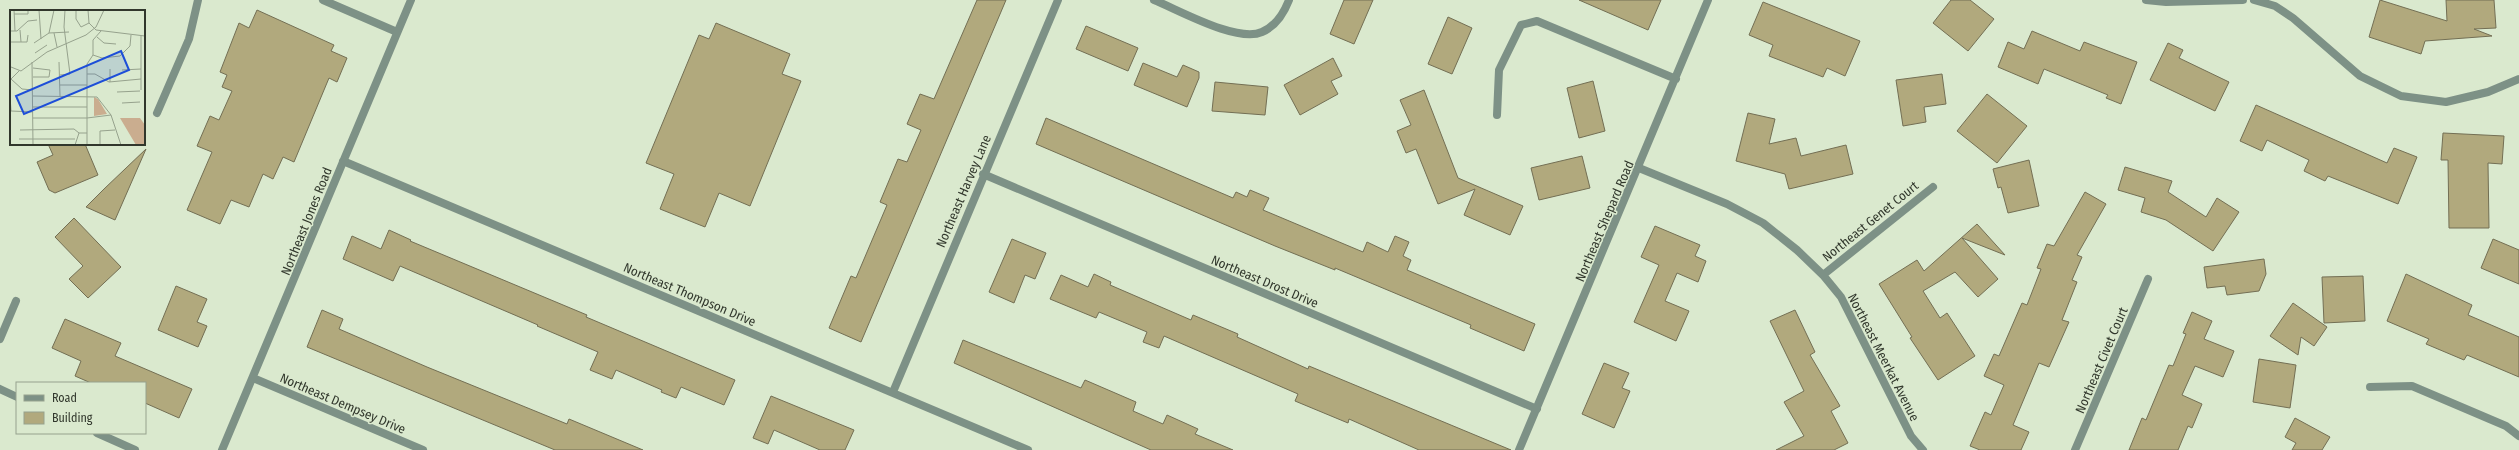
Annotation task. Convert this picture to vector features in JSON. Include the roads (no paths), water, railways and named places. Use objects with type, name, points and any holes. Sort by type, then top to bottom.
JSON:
[{"type":"street","points":[[157,113],[189,39],[198,0]]},
{"type":"street","points":[[323,0],[397,32]]},
{"type":"street","name":"Northeast Jones Road","points":[[222,450],[411,0]]},
{"type":"street","name":"Northeast Harvey Lane","points":[[893,392],[983,174],[1058,0]]},
{"type":"street","points":[[1154,0],[1231,32],[1247,34],[1262,32],[1280,19],[1289,0]]},
{"type":"street","name":"Northeast Shepard Road","points":[[1519,450],[1639,168],[1708,0]]},
{"type":"street","points":[[2146,0],[2166,2],[2244,0]]},
{"type":"street","points":[[2254,0],[2275,6],[2293,18],[2360,76],[2401,96],[2446,102],[2488,92],[2519,79]]},
{"type":"street","points":[[1497,115],[1499,70],[1521,25],[1537,21],[1676,78]]},
{"type":"street","name":"Northeast Thompson Drive","points":[[343,161],[1028,450]]},
{"type":"street","name":"Northeast Meerkat Avenue","points":[[1639,168],[1727,204],[1763,223],[1797,250],[1841,297],[1911,436],[1923,450]]},
{"type":"street","name":"Northeast Drost Drive","points":[[983,174],[1537,409]]},
{"type":"street","name":"Northeast Genet Court","points":[[1822,275],[1933,187]]},
{"type":"street","name":"Northeast Civet Court","points":[[2075,450],[2148,279]]},
{"type":"street","points":[[0,339],[16,301]]},
{"type":"street","name":"Northeast Dempsey Drive","points":[[253,378],[423,450]]},
{"type":"street","points":[[2370,387],[2412,386],[2506,426],[2519,436]]},
{"type":"street","points":[[0,389],[16,397]]},
{"type":"street","points":[[99,434],[135,450]]}]
